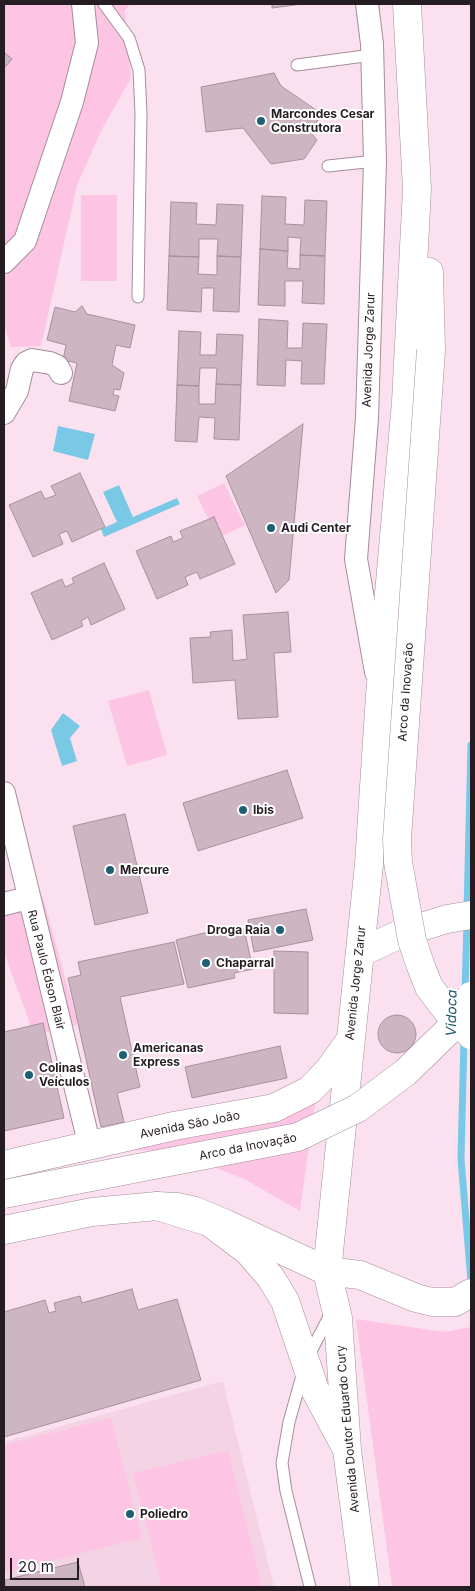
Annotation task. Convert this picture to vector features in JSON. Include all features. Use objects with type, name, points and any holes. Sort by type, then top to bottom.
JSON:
[{"type":"main road","name":"Avenida Jorge Zarur","points":[[326,1271],[369,864],[380,695],[406,402],[417,189],[407,4]]},
{"type":"main road","name":"Arco da Inovação","points":[[417,189],[429,273],[431,350],[397,839],[398,862],[412,940],[429,987],[448,1012],[471,1035]]},
{"type":"main road","points":[[360,952],[387,938],[447,919],[471,916]]},
{"type":"main road","name":"Arco da Inovação","points":[[4,1194],[298,1137],[358,1108],[406,1072],[448,1031],[471,996]]},
{"type":"main road","name":"Avenida São João","points":[[4,1165],[174,1126],[274,1108],[310,1090],[329,1070],[350,1041]]},
{"type":"main road","points":[[157,1206],[209,1222],[248,1251],[271,1278],[285,1301],[315,1390],[348,1450]]},
{"type":"main road","points":[[4,1230],[92,1212],[157,1206],[195,1211],[326,1271],[360,1275],[416,1298],[432,1302],[455,1302],[471,1293]]},
{"type":"main road","name":"Avenida Doutor Eduardo Cury","points":[[326,1271],[338,1318],[348,1450],[365,1587]]},
{"type":"street","points":[[4,262],[25,241],[72,102],[87,43],[83,4]]},
{"type":"street","name":"Avenida Jorge Zarur","points":[[367,4],[372,55],[375,161],[368,418],[356,559],[380,695]]},
{"type":"street","points":[[4,413],[17,391],[22,369],[26,363],[32,360],[50,363],[57,366],[61,373]]},
{"type":"street","name":"Rua Paulo Édson Blair","points":[[4,793],[28,898],[90,1146]]},
{"type":"street","points":[[4,904],[28,898]]},
{"type":"lane","points":[[104,4],[129,38],[139,70],[141,124],[138,297]]},
{"type":"lane","points":[[297,65],[372,55]]},
{"type":"lane","points":[[328,166],[375,161]]},
{"type":"lane","points":[[310,1587],[286,1491],[282,1463],[289,1422],[306,1361],[335,1305]]},
{"type":"shaded area","points":[[4,4],[130,4],[125,11],[131,78],[102,129],[77,185],[41,346],[11,347],[4,325]]},
{"type":"shaded area","points":[[81,195],[117,195],[117,281],[81,281]]},
{"type":"shaded area","points":[[224,483],[245,525],[218,538],[197,496]]},
{"type":"shaded area","points":[[149,690],[167,755],[127,766],[108,701]]},
{"type":"shaded area","points":[[4,890],[43,897],[78,1025],[34,1035],[4,952]]},
{"type":"shaded area","points":[[316,1096],[300,1211],[244,1179],[173,1151],[113,1150]]},
{"type":"shaded area","points":[[356,1319],[444,1332],[471,1327],[471,1587],[392,1587]]},
{"type":"shaded area","name":"Poliedro","points":[[223,1381],[274,1587],[4,1587],[4,1442]]},
{"type":"shaded area","points":[[111,1418],[142,1538],[4,1573],[4,1445]]},
{"type":"shaded area","points":[[228,1450],[262,1587],[162,1587],[133,1473]]},
{"type":"water","points":[[58,426],[95,434],[88,460],[53,451]]},
{"type":"water","points":[[119,485],[133,517],[177,498],[180,504],[104,537],[101,529],[117,522],[103,492]]},
{"type":"water","points":[[63,713],[80,726],[70,738],[77,761],[62,766],[51,730]]},
{"type":"building","points":[[272,4],[302,4],[272,8]]},
{"type":"building","points":[[4,52],[12,59],[4,68]]},
{"type":"building","name":"Marcondes Cesar Construtora","points":[[274,73],[281,86],[322,114],[310,132],[317,140],[304,159],[271,164],[243,128],[206,132],[201,87]]},
{"type":"building","points":[[262,196],[286,197],[285,224],[304,225],[305,200],[327,201],[325,256],[300,255],[301,238],[288,237],[288,251],[260,249]]},
{"type":"building","points":[[171,202],[197,203],[196,224],[216,225],[217,204],[243,205],[241,257],[217,256],[218,239],[199,239],[199,257],[169,256]]},
{"type":"building","points":[[260,249],[288,251],[287,268],[300,269],[300,255],[325,256],[324,304],[302,303],[303,281],[285,281],[285,306],[258,305]]},
{"type":"building","points":[[169,256],[199,257],[198,274],[217,275],[217,256],[241,257],[239,312],[213,311],[214,288],[202,288],[201,312],[167,310]]},
{"type":"building","points":[[82,306],[87,314],[135,325],[130,348],[116,345],[112,365],[124,373],[120,390],[114,389],[113,395],[119,396],[115,411],[69,401],[77,363],[63,360],[66,345],[47,340],[55,307],[75,312]]},
{"type":"building","points":[[259,319],[288,321],[287,348],[302,348],[303,323],[327,324],[324,384],[301,384],[302,361],[286,360],[285,386],[257,385]]},
{"type":"building","points":[[179,331],[201,332],[200,355],[216,355],[217,334],[243,335],[241,385],[216,384],[217,368],[200,368],[199,386],[177,385]]},
{"type":"building","points":[[216,384],[241,385],[239,440],[214,439],[215,418],[199,417],[197,442],[175,441],[177,385],[199,386],[199,404],[215,404]]},
{"type":"building","name":"Audi Center","points":[[303,424],[289,580],[276,593],[226,476]]},
{"type":"building","points":[[80,473],[105,527],[72,542],[67,531],[59,534],[63,544],[33,557],[9,505],[41,491],[45,499],[56,495],[51,486]]},
{"type":"building","points":[[214,517],[235,564],[200,579],[197,572],[185,577],[188,585],[157,599],[136,551],[171,536],[173,542],[183,538],[180,531]]},
{"type":"building","points":[[104,563],[125,609],[91,625],[88,617],[81,621],[83,626],[52,640],[31,593],[62,579],[65,587],[74,583],[72,578]]},
{"type":"building","points":[[288,612],[291,652],[274,653],[278,717],[238,719],[235,680],[193,683],[190,638],[211,637],[210,632],[232,630],[233,661],[247,659],[243,615]]},
{"type":"building","name":"Ibis","points":[[287,770],[303,818],[198,851],[183,803]]},
{"type":"building","name":"Mercure","points":[[125,814],[148,913],[95,925],[73,826]]},
{"type":"building","name":"Droga Raia","points":[[306,909],[313,940],[254,952],[248,920]]},
{"type":"building","points":[[224,928],[225,934],[244,929],[253,969],[234,973],[235,978],[188,988],[176,940]]},
{"type":"building","points":[[174,942],[184,984],[120,997],[140,1087],[117,1093],[124,1122],[101,1127],[68,978],[81,975],[78,962]]},
{"type":"building","points":[[274,951],[308,952],[308,1014],[274,1013]]},
{"type":"building","points":[[397,1015],[410,1021],[416,1034],[410,1047],[397,1053],[384,1047],[378,1034],[384,1021]]},
{"type":"building","name":"Colinas Veículos","points":[[43,1023],[64,1118],[4,1131],[4,1032]]},
{"type":"building","points":[[280,1046],[287,1078],[192,1098],[185,1067]]},
{"type":"building","points":[[132,1289],[138,1310],[177,1299],[201,1380],[4,1437],[4,1312],[45,1300],[49,1313],[56,1311],[54,1303],[80,1296],[82,1303]]},
{"type":"building","points":[[78,1562],[85,1587],[6,1587],[5,1580]]},
{"type":"waterway","name":"Vidoca","points":[[467,910],[471,745]]},
{"type":"waterway","name":"Vidoca","points":[[465,992],[467,920]]},
{"type":"waterway","name":"Vidoca","points":[[464,1038],[461,1159],[471,1281]]},
{"type":"place","name":"Marcondes Cesar Construtora","points":[[261,121]]},
{"type":"place","name":"Audi Center","points":[[271,528]]},
{"type":"place","name":"Ibis","points":[[243,810]]},
{"type":"place","name":"Mercure","points":[[110,870]]},
{"type":"place","name":"Droga Raia","points":[[280,930]]},
{"type":"place","name":"Chaparral","points":[[206,963]]},
{"type":"place","name":"Americanas Express","points":[[123,1055]]},
{"type":"place","name":"Colinas Veículos","points":[[29,1075]]},
{"type":"place","name":"Poliedro","points":[[130,1514]]}]
